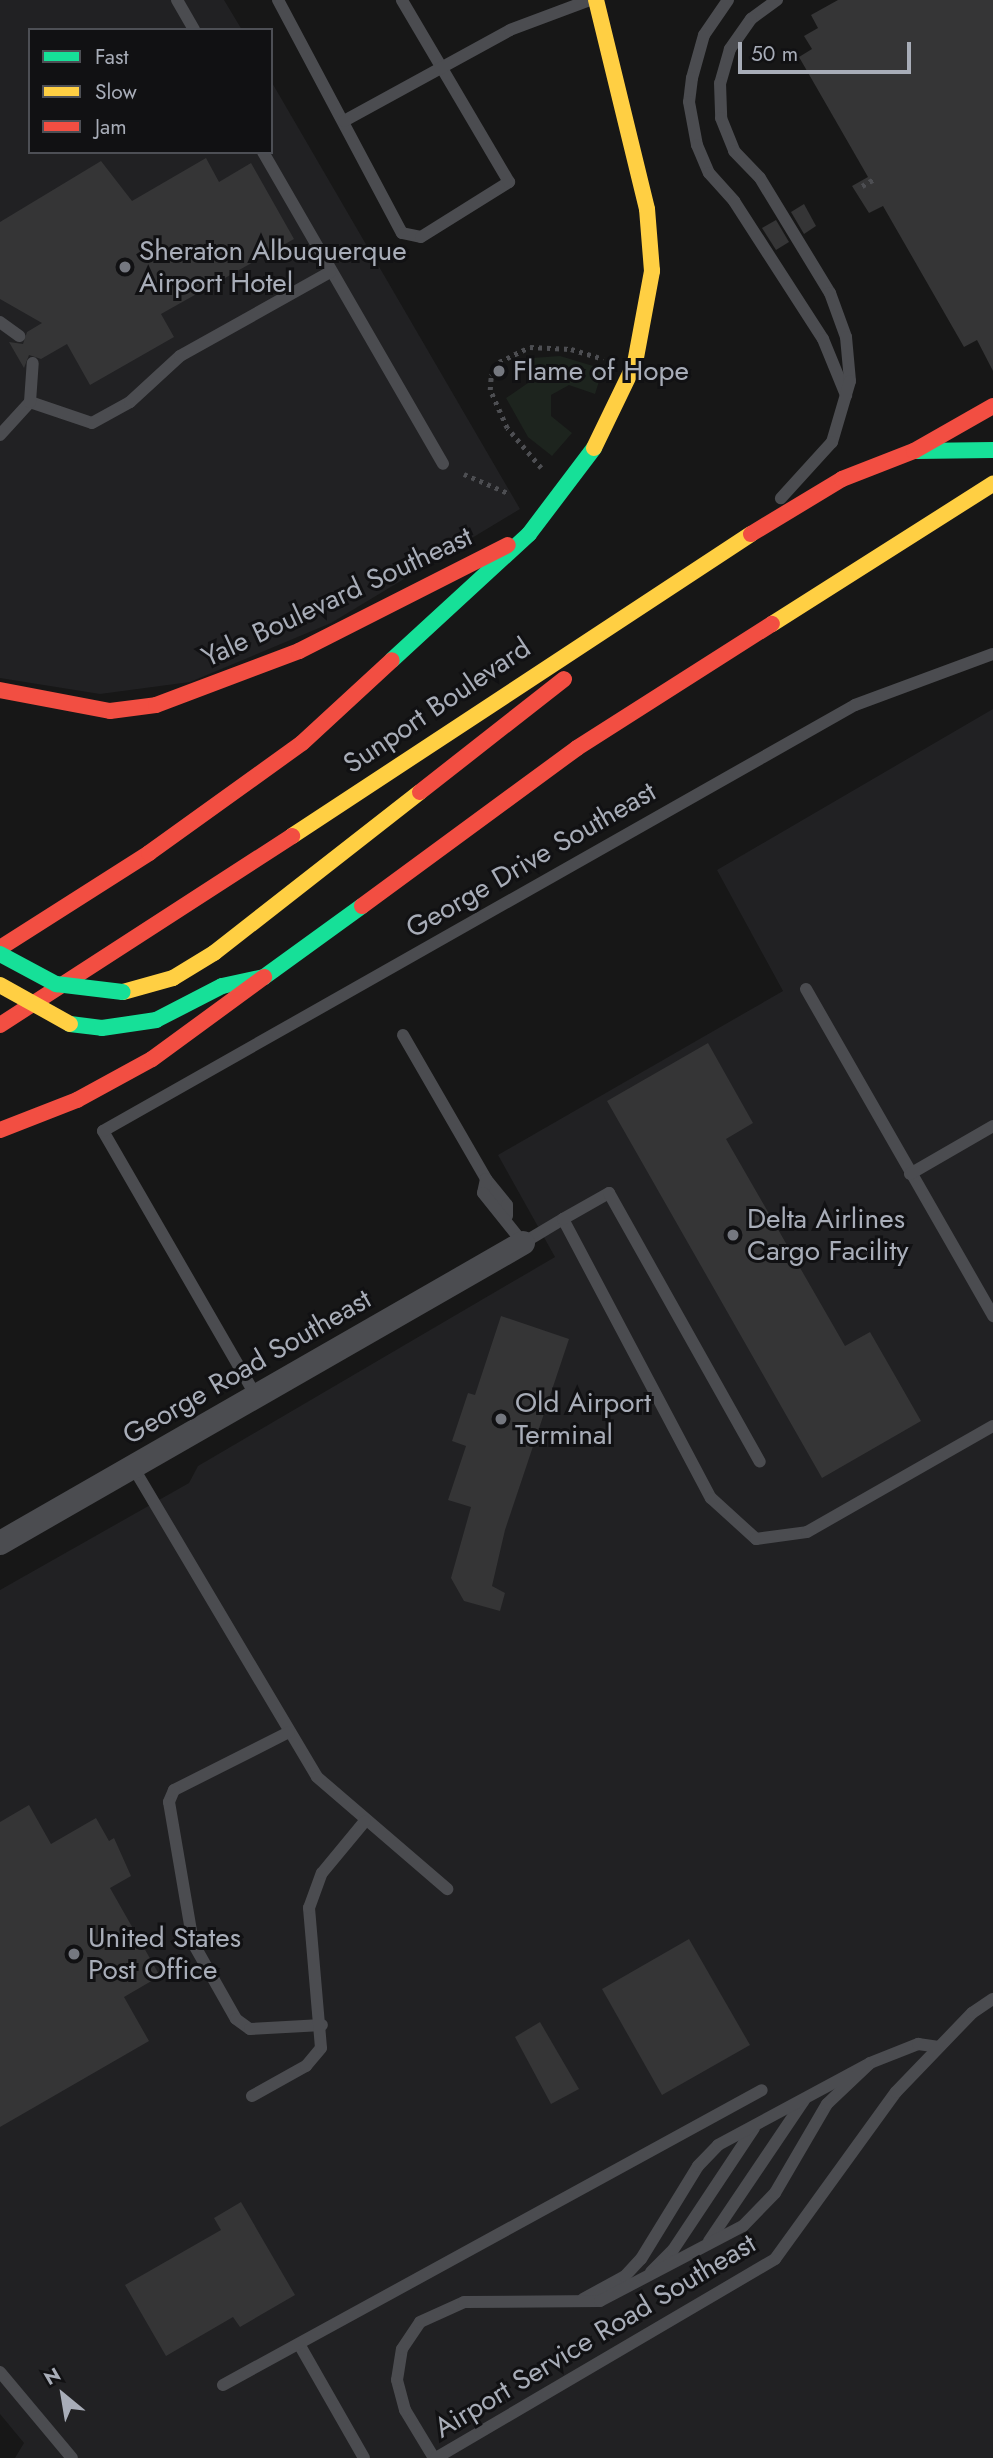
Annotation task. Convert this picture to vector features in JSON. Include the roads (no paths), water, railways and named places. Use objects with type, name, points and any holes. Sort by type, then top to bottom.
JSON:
[{"type":"main road","name":"Sunport Boulevard","points":[[0,948],[149,853],[302,743],[529,534],[612,419],[635,363],[651,302],[647,209],[596,0]]},
{"type":"main road","name":"Sunport Boulevard","points":[[0,1025],[86,974],[682,576],[842,479],[914,450],[993,406]]},
{"type":"main road","name":"Sunport Boulevard","points":[[914,450],[993,450]]},
{"type":"main road","points":[[0,1130],[143,1065],[577,748],[797,605],[993,484]]},
{"type":"main road","name":"Yale Boulevard Southeast","points":[[0,690],[110,711],[156,705],[228,682],[529,534]]},
{"type":"main road","points":[[0,954],[57,984],[123,992],[173,978],[214,953],[624,632],[682,576]]},
{"type":"main road","points":[[63,721],[110,711]]},
{"type":"main road","points":[[0,985],[70,1024],[102,1028],[156,1020],[222,986],[264,978]]},
{"type":"street","name":"George Road Southeast","points":[[0,1543],[523,1243]]},
{"type":"lane","points":[[177,0],[193,28]]},
{"type":"lane","points":[[278,0],[402,233],[421,237],[509,182],[402,0]]},
{"type":"lane","points":[[344,121],[510,30],[590,0]]},
{"type":"lane","points":[[728,0],[704,35],[692,78],[697,145],[709,173],[734,201],[823,339],[848,402]]},
{"type":"lane","points":[[703,563],[763,515],[821,456],[848,402],[849,360],[840,314],[785,215],[734,150],[719,101],[730,49],[751,19],[777,0]]},
{"type":"lane","points":[[264,154],[443,464]]},
{"type":"lane","points":[[30,402],[92,423],[130,401],[180,356],[330,272]]},
{"type":"lane","points":[[0,322],[19,336]]},
{"type":"lane","points":[[0,435],[30,402],[33,363]]},
{"type":"lane","name":"George Drive Southeast","points":[[256,1396],[103,1131],[855,705],[993,654]]},
{"type":"lane","points":[[806,989],[993,1316]]},
{"type":"lane","points":[[403,1035],[486,1179],[507,1205],[507,1216],[523,1243],[609,1193],[760,1462]]},
{"type":"lane","points":[[910,1174],[993,1126]]},
{"type":"lane","points":[[563,1219],[711,1498],[756,1539],[807,1532],[993,1426]]},
{"type":"lane","points":[[133,1467],[317,1777],[447,1889]]},
{"type":"lane","points":[[289,1732],[174,1790],[169,1802],[193,1943],[236,2018],[250,2029],[322,2025]]},
{"type":"lane","points":[[253,2096],[314,2058],[322,2025],[308,1942],[309,1908],[322,1873],[365,1821]]},
{"type":"lane","name":"Airport Service Road Southeast","points":[[435,2458],[775,2259],[896,2092],[939,2047],[993,2000]]},
{"type":"lane","points":[[573,2303],[625,2276],[708,2155],[763,2119],[870,2063],[918,2044],[939,2047]]},
{"type":"lane","points":[[435,2458],[405,2410],[397,2380],[402,2349],[420,2322],[464,2302],[600,2301],[629,2290],[695,2253],[759,2212],[827,2104],[870,2063]]},
{"type":"lane","points":[[223,2385],[762,2090]]},
{"type":"lane","points":[[695,2253],[726,2221],[779,2132],[815,2090]]},
{"type":"lane","points":[[629,2290],[673,2250],[763,2119]]},
{"type":"lane","points":[[299,2344],[364,2458]]},
{"type":"lane","points":[[1,2375],[72,2458]]},
{"type":"place","name":"Sheraton Albuquerque Airport Hotel","points":[[125,267]]},
{"type":"place","name":"Flame of Hope","points":[[499,371]]},
{"type":"place","name":"Delta Airlines Cargo Facility","points":[[733,1235]]},
{"type":"place","name":"Old Airport Terminal","points":[[501,1419]]},
{"type":"place","name":"United States Post Office","points":[[74,1954]]}]
